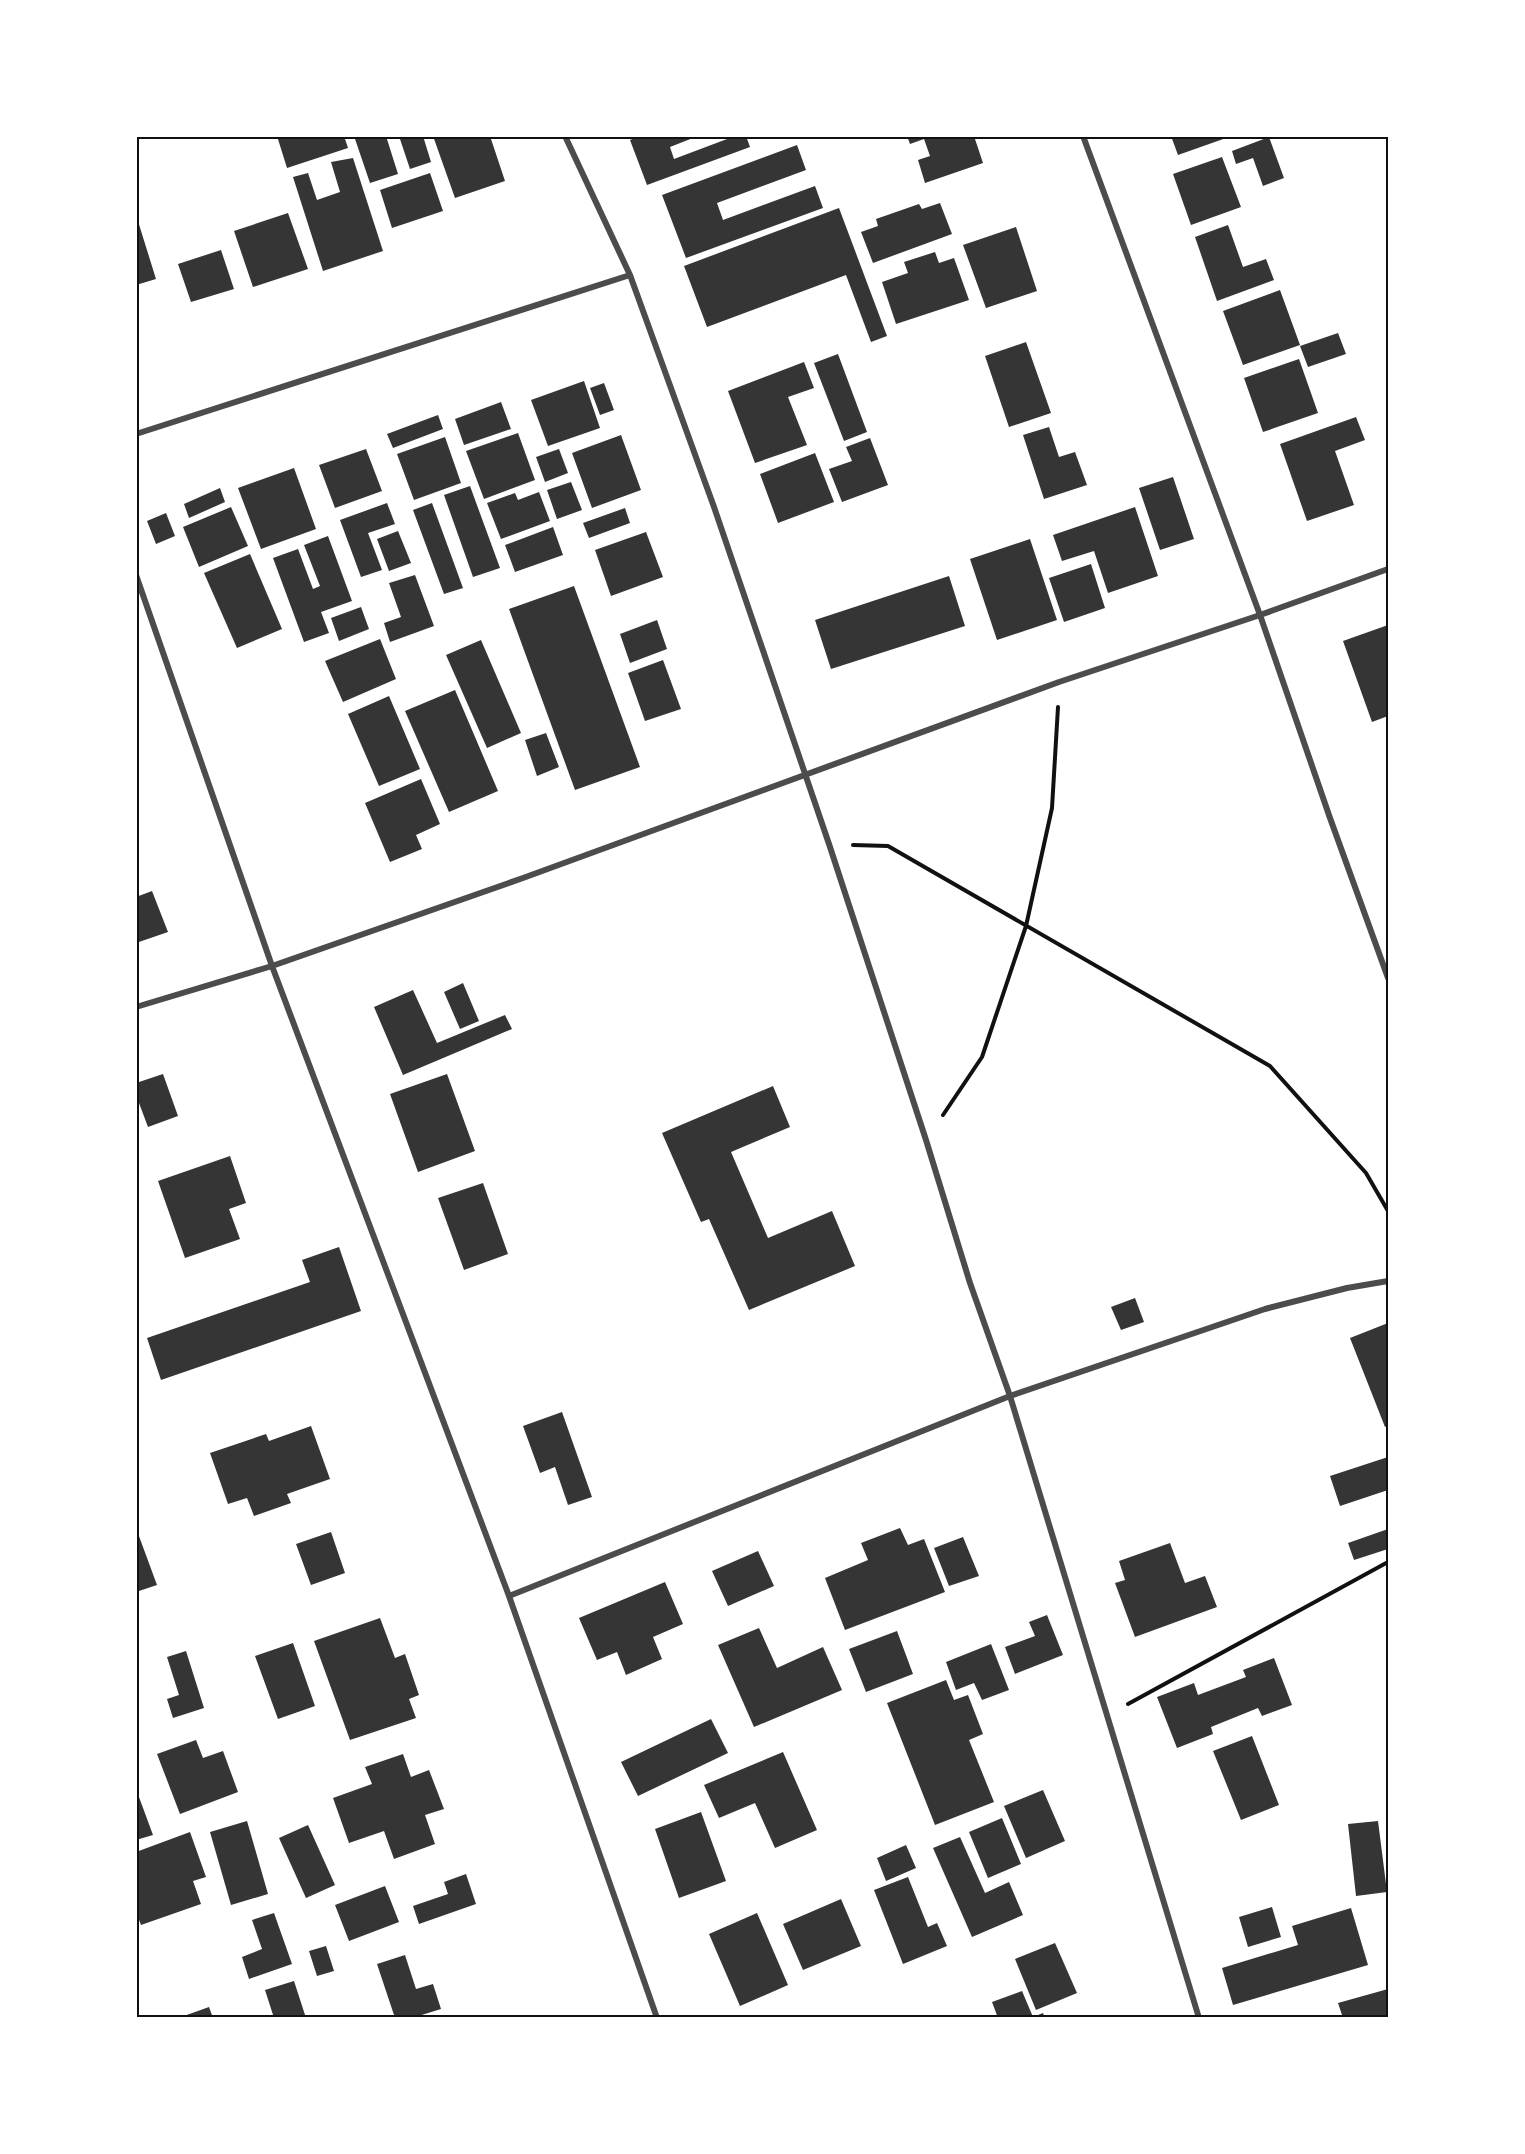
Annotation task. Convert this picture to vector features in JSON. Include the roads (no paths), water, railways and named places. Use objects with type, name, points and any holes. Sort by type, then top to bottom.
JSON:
[{"type":"street","points":[[565,136],[630,275],[714,507],[829,844],[926,1140],[970,1283],[1010,1396],[1199,2018]]},
{"type":"street","points":[[1083,136],[1260,615],[1330,818],[1389,978]]},
{"type":"street","points":[[136,434],[630,275]]},
{"type":"street","points":[[136,1008],[272,966],[523,878],[1059,682],[1389,569]]},
{"type":"street","points":[[136,575],[272,966],[509,1596],[657,2018]]},
{"type":"street","points":[[509,1596],[1010,1396],[1265,1309],[1347,1288],[1389,1281]]}]
